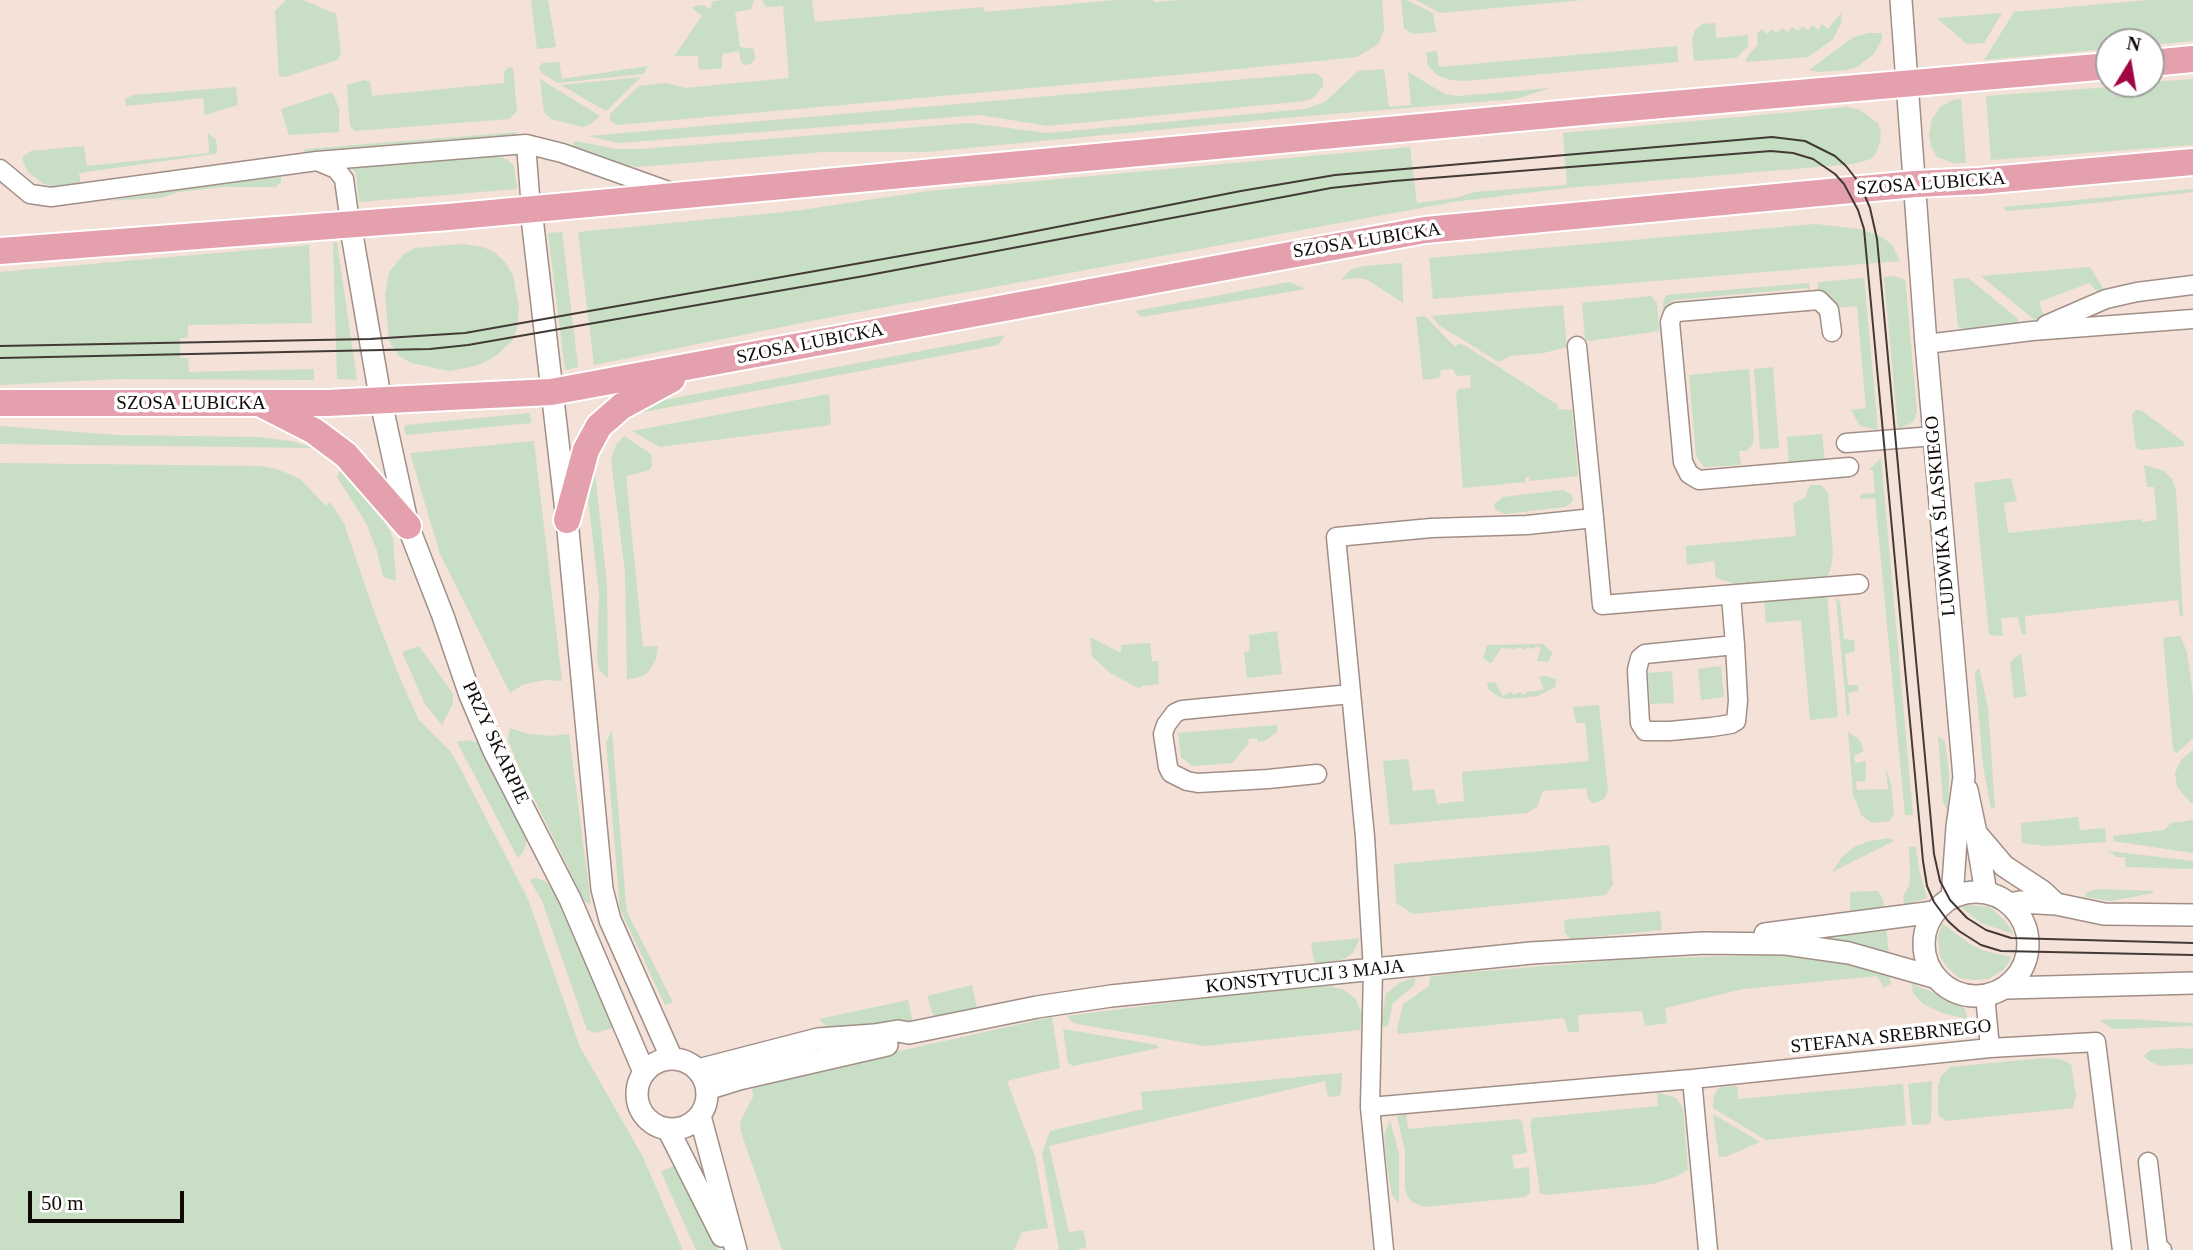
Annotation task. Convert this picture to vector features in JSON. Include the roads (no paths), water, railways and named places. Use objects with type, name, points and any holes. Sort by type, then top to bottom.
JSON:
[{"type":"main road","points":[[2165,62],[2193,59]]},
{"type":"main road","points":[[0,251],[542,208],[2095,67]]},
{"type":"main road","name":"SZOSA LUBICKA","points":[[0,403],[381,402],[551,392],[1425,230],[1914,184],[1979,181],[2193,162]]},
{"type":"main road","points":[[567,520],[586,450],[599,426],[622,406],[668,380],[708,364]]},
{"type":"main road","points":[[261,404],[314,431],[346,455],[408,526]]},
{"type":"street","name":"LUDWIKA ŚLASKIEGO","points":[[1901,0],[1926,344],[1964,776],[1952,898]]},
{"type":"street","points":[[0,169],[30,194],[51,197],[317,161],[526,144],[562,153],[678,195]]},
{"type":"street","points":[[526,144],[542,208],[551,392],[567,520],[602,889],[610,920],[672,1059]]},
{"type":"street","points":[[317,161],[336,169],[344,178],[351,223]]},
{"type":"street","name":"PRZY SKARPIE","points":[[351,223],[381,402],[408,526],[470,695],[494,749],[570,898],[644,1072]]},
{"type":"street","points":[[2032,331],[2112,298],[2193,285]]},
{"type":"street","points":[[1832,332],[1829,310],[1819,300],[1677,312],[1670,322],[1683,462],[1686,471],[1693,478],[1706,480],[1849,467]]},
{"type":"street","points":[[1926,344],[2032,331],[2193,319]]},
{"type":"street","points":[[1577,346],[1602,605],[1859,584]]},
{"type":"street","points":[[1846,443],[1934,436]]},
{"type":"street","points":[[1384,1250],[1370,1107],[1373,970],[1365,837],[1350,694],[1329,537],[1431,528],[1527,525],[1594,518]]},
{"type":"street","points":[[1731,596],[1735,645],[1738,701],[1736,721],[1670,732],[1645,730],[1640,723],[1637,670],[1644,654],[1735,645]]},
{"type":"street","points":[[1317,774],[1268,779],[1186,781],[1171,772],[1167,765],[1164,734],[1166,725],[1175,713],[1182,710],[1350,694]]},
{"type":"street","points":[[1964,776],[1986,894]]},
{"type":"street","points":[[1976,834],[2004,866],[2042,891],[2056,904]]},
{"type":"street","points":[[2007,988],[2024,966],[2028,950],[2027,933],[2020,917],[2009,904],[1986,894],[1963,894],[1952,898],[1934,912],[1926,933],[1924,949],[1928,964],[1937,978],[1948,988],[1961,994],[1985,995],[2007,988],[2193,983]]},
{"type":"street","points":[[2009,904],[2056,904],[2104,914],[2193,915]]},
{"type":"street","name":"KONSTYTUCJI 3 MAJA","points":[[1704,943],[1934,912]]},
{"type":"street","name":"KONSTYTUCJI 3 MAJA","points":[[703,1079],[724,1062],[818,1039],[898,1031],[909,1033],[1037,1007],[1111,996],[1531,953],[1704,943],[1786,944],[1849,953],[1937,978]]},
{"type":"street","points":[[1985,995],[1990,1048]]},
{"type":"street","name":"KONSTYTUCJI 3 MAJA","points":[[703,1079],[738,1079],[901,1041],[909,1033]]},
{"type":"street","points":[[663,1037],[698,1056],[724,1062]]},
{"type":"street","name":"STEFANA SREBRNEGO","points":[[1370,1107],[1692,1079],[1990,1048],[2096,1042],[2122,1250]]},
{"type":"street","points":[[672,1059],[687,1061],[703,1079],[706,1104],[699,1116],[685,1127],[668,1129],[651,1122],[640,1107],[637,1089],[644,1072],[652,1065],[672,1059]]},
{"type":"street","points":[[1692,1079],[1708,1250]]},
{"type":"street","points":[[699,1116],[736,1250]]},
{"type":"street","points":[[668,1129],[729,1250]]},
{"type":"street","points":[[2148,1162],[2156,1250]]},
{"type":"tram line","points":[[0,346],[370,339],[465,333],[985,241],[1335,175],[1772,137],[1805,141],[1835,156],[1860,184],[1870,208],[1877,239],[1934,854],[1940,881],[1950,900],[1967,918],[1986,930],[2011,938],[2193,943]]},
{"type":"tram line","points":[[0,358],[430,349],[468,345],[864,276],[1331,188],[1771,151],[1793,153],[1813,159],[1835,174],[1844,184],[1858,210],[1864,229],[1923,861],[1927,886],[1934,902],[1959,931],[1981,945],[2001,951],[2193,955]]}]
